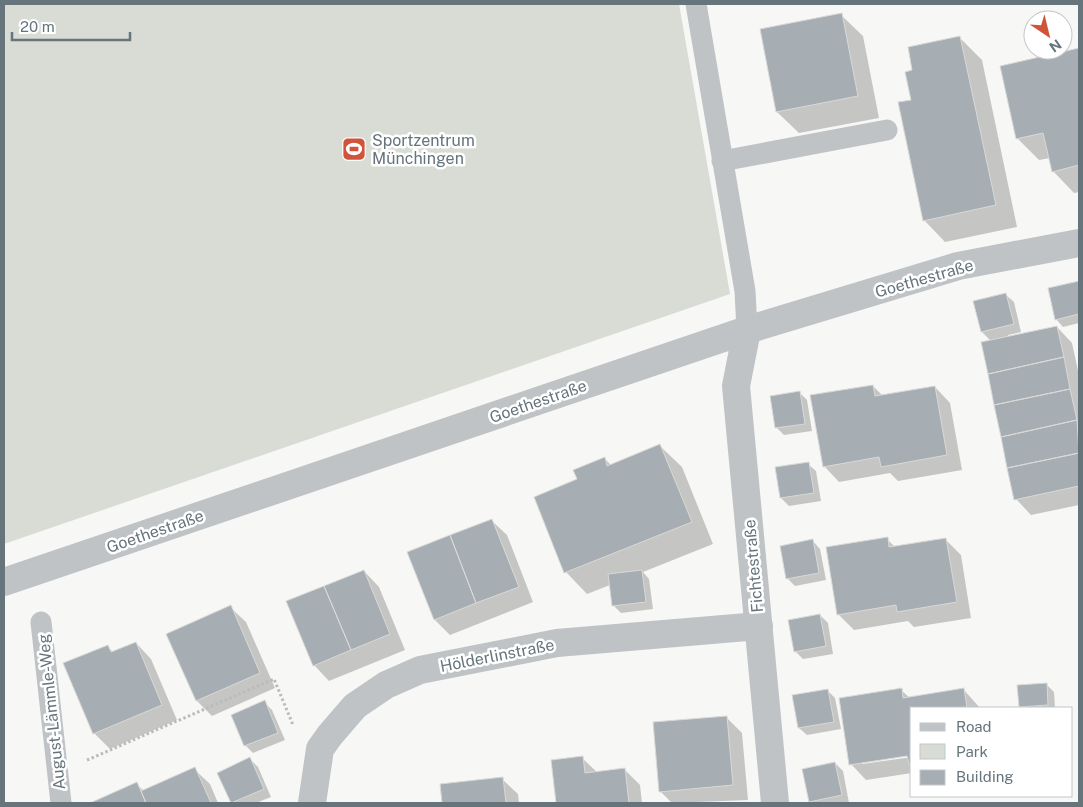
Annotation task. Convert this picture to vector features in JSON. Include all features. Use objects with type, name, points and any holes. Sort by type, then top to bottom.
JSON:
[{"type":"street","name":"Goethestraße","points":[[4,582],[747,330],[958,266],[1079,243]]},
{"type":"street","name":"Fichtestraße","points":[[747,330],[736,386],[775,803]]},
{"type":"street","name":"Hölderlinstraße","points":[[312,803],[320,750],[355,706],[386,685],[420,670],[557,642],[759,626]]},
{"type":"lane","points":[[696,4],[745,291],[747,330]]},
{"type":"lane","points":[[722,161],[887,130]]},
{"type":"lane","name":"August-Lämmle-Weg","points":[[41,622],[61,803]]},
{"type":"path","points":[[59,772],[274,679],[299,738],[320,750]]},
{"type":"green space","name":"Sportzentrum Münchingen","points":[[4,4],[679,4],[730,294],[4,544]]},
{"type":"building","points":[[842,13],[858,96],[776,112],[760,29]]},
{"type":"building","points":[[960,36],[996,205],[923,221],[898,102],[911,100],[905,72],[912,70],[908,47]]},
{"type":"building","points":[[1079,48],[1079,165],[1052,172],[1043,133],[1016,139],[1000,66],[1026,60],[1073,60],[1073,49]]},
{"type":"building","points":[[1079,281],[1079,314],[1055,320],[1048,288]]},
{"type":"building","points":[[1006,293],[1014,324],[981,332],[973,301]]},
{"type":"building","points":[[1057,326],[1064,357],[988,374],[981,342]]},
{"type":"building","points":[[1064,357],[1070,389],[994,405],[988,374]]},
{"type":"building","points":[[873,385],[875,396],[935,386],[947,455],[881,467],[879,457],[823,467],[810,395]]},
{"type":"building","points":[[1070,389],[1077,420],[1001,437],[994,405]]},
{"type":"building","points":[[800,391],[805,424],[775,428],[770,396]]},
{"type":"building","points":[[1077,420],[1079,453],[1007,468],[1001,437]]},
{"type":"building","points":[[660,444],[692,522],[564,573],[534,497],[577,479],[573,470],[605,457],[607,466]]},
{"type":"building","points":[[1079,453],[1079,486],[1014,500],[1007,468]]},
{"type":"building","points":[[809,462],[814,493],[780,498],[775,467]]},
{"type":"building","points":[[492,519],[519,587],[476,603],[450,535]]},
{"type":"building","points":[[450,535],[476,603],[434,620],[407,552]]},
{"type":"building","points":[[888,537],[889,547],[946,538],[957,602],[897,612],[896,605],[837,615],[826,547]]},
{"type":"building","points":[[813,539],[819,573],[786,579],[780,546]]},
{"type":"building","points":[[364,570],[390,634],[351,650],[324,586]]},
{"type":"building","points":[[642,570],[646,602],[612,606],[608,574]]},
{"type":"building","points":[[324,586],[351,650],[313,666],[286,601]]},
{"type":"building","points":[[231,605],[260,673],[196,701],[166,634]]},
{"type":"building","points":[[820,614],[826,646],[794,652],[788,620]]},
{"type":"building","points":[[136,642],[162,705],[93,734],[63,663],[108,645],[111,652]]},
{"type":"building","points":[[1047,683],[1048,705],[1019,707],[1017,685]]},
{"type":"building","points":[[902,688],[903,698],[964,688],[967,707],[910,707],[910,764],[907,756],[849,765],[839,698]]},
{"type":"building","points":[[828,689],[834,722],[798,728],[792,695]]},
{"type":"building","points":[[265,700],[278,733],[244,746],[231,715]]},
{"type":"building","points":[[727,716],[733,785],[659,792],[653,722]]},
{"type":"building","points":[[583,756],[585,773],[625,768],[629,803],[556,803],[551,760]]},
{"type":"building","points":[[250,757],[264,789],[231,803],[217,773]]},
{"type":"building","points":[[835,762],[842,795],[809,802],[802,769]]},
{"type":"building","points":[[195,767],[211,803],[146,803],[141,791]]},
{"type":"building","points":[[503,777],[506,803],[442,803],[440,784]]},
{"type":"building","points":[[137,782],[146,803],[90,803]]},
{"type":"place","name":"Sportzentrum Münchingen","points":[[354,149]]}]
